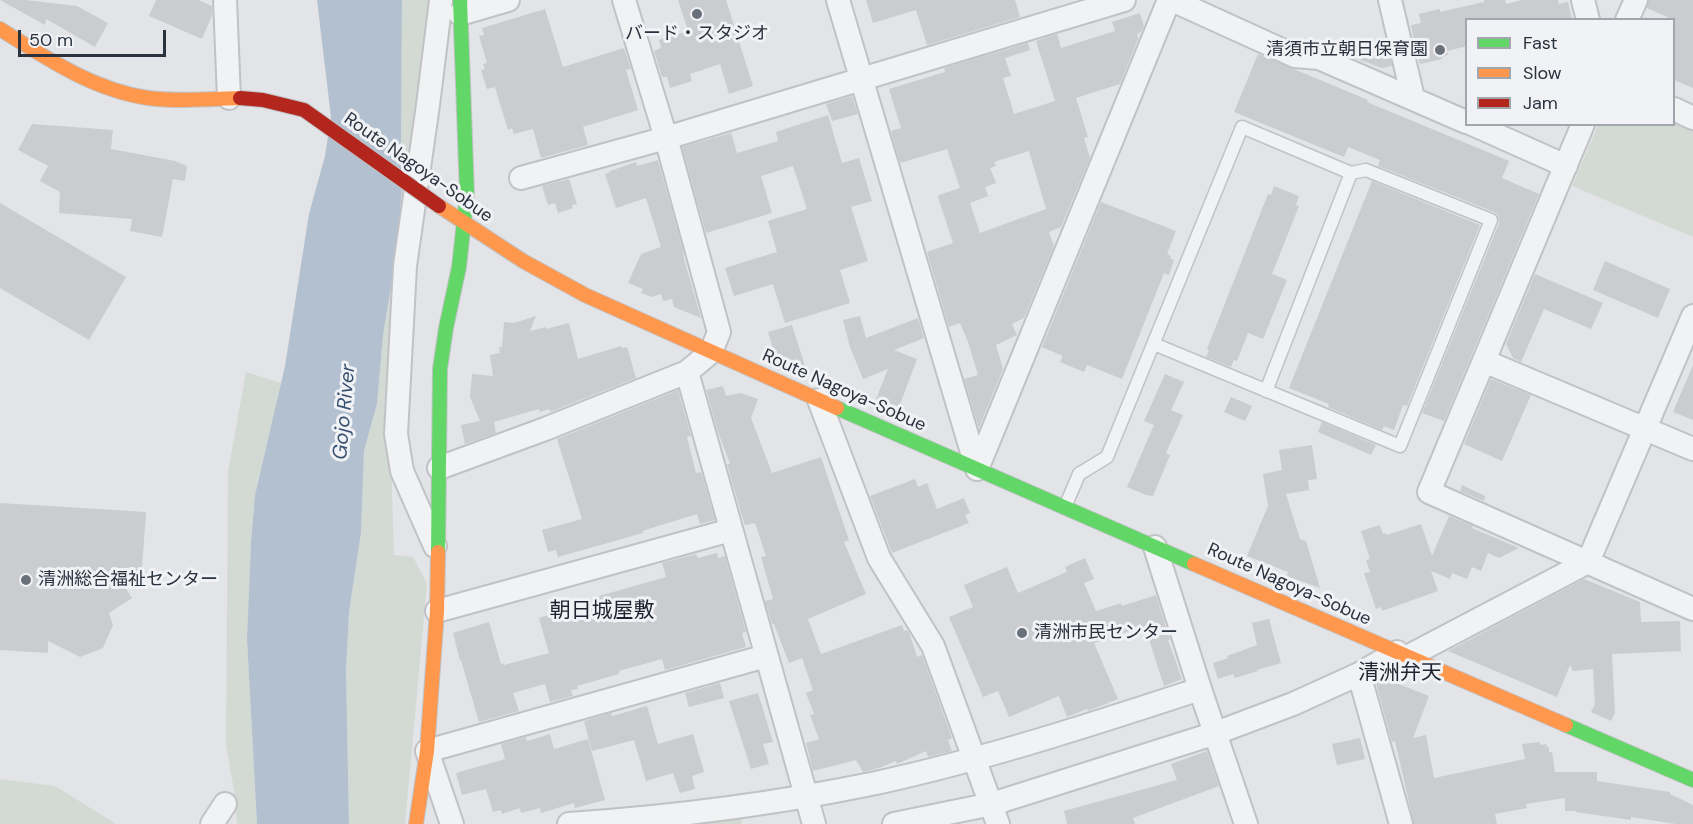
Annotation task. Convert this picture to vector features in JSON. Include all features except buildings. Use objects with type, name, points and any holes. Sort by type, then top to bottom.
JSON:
[{"type":"main road","points":[[416,824],[427,751],[437,611],[440,369],[459,267],[467,194],[460,7]]},
{"type":"main road","name":"Route Nagoya-Sobue","points":[[0,29],[58,65],[101,85],[138,96],[183,100],[234,98],[263,100],[304,110],[439,206],[523,261],[585,295],[1065,508],[1693,780]]},
{"type":"street","points":[[225,0],[234,98]]},
{"type":"street","points":[[438,554],[402,471],[396,434],[405,266],[441,0]]},
{"type":"street","points":[[460,7],[508,0]]},
{"type":"street","points":[[439,468],[545,429],[687,372],[711,352],[719,333],[666,138],[624,0]]},
{"type":"street","points":[[838,0],[977,469]]},
{"type":"street","points":[[521,178],[666,138],[1124,0]]},
{"type":"street","points":[[977,469],[1170,0],[1295,56],[1319,58],[1465,121]]},
{"type":"street","points":[[1390,0],[1413,98]]},
{"type":"street","points":[[1583,0],[1588,18]]},
{"type":"street","points":[[1629,18],[1636,0]]},
{"type":"street","points":[[1675,109],[1693,118]]},
{"type":"street","points":[[1476,126],[1566,166]]},
{"type":"street","points":[[1582,126],[1429,492],[1693,609]]},
{"type":"street","points":[[894,824],[995,814],[1216,734],[1293,704],[1402,655],[1588,562],[1693,316]]},
{"type":"street","points":[[1484,361],[1693,449]]},
{"type":"street","points":[[687,372],[814,824]]},
{"type":"street","points":[[819,400],[879,558],[933,646],[995,814]]},
{"type":"street","points":[[437,611],[731,530]]},
{"type":"street","points":[[1155,547],[1246,824]]},
{"type":"street","points":[[452,824],[427,751],[766,656]]},
{"type":"street","points":[[1359,674],[1401,824]]},
{"type":"street","points":[[569,824],[633,819],[805,797],[878,782],[1058,735],[1200,689]]},
{"type":"street","points":[[212,824],[225,804],[230,824]]},
{"type":"lane","points":[[1065,508],[1079,474],[1107,458],[1242,127],[1351,173],[1366,170],[1491,220],[1400,446],[1154,344]]},
{"type":"lane","points":[[1266,391],[1351,173]]},
{"type":"shaded area","points":[[402,0],[433,0],[415,166],[401,157]]},
{"type":"shaded area","points":[[1675,123],[1693,131],[1693,237],[1572,186],[1598,126],[1675,126]]},
{"type":"shaded area","points":[[397,251],[390,427],[394,555],[413,557],[427,584],[405,824],[349,824],[346,671],[349,612],[361,533],[364,451],[377,404],[383,335]]},
{"type":"shaded area","points":[[246,372],[281,383],[255,495],[251,542],[247,639],[257,824],[237,824],[226,746],[228,472]]},
{"type":"shaded area","points":[[0,779],[55,786],[116,824],[0,824]]},
{"type":"shaded area","points":[[740,815],[742,824],[686,824]]},
{"type":"water","name":"Gojo River","points":[[317,0],[402,0],[401,157],[404,163],[397,251],[383,335],[377,404],[364,451],[361,533],[349,612],[346,671],[349,824],[257,824],[247,639],[251,542],[255,495],[285,366],[309,214],[325,156],[331,117]]},
{"type":"traffic: fast","points":[[438,552],[440,369],[459,267],[467,194],[460,0]]},
{"type":"traffic: fast","points":[[837,408],[1194,564]]},
{"type":"traffic: fast","points":[[1566,725],[1693,780]]},
{"type":"traffic: slow","points":[[0,29],[71,71],[108,88],[128,94],[171,100],[240,98]]},
{"type":"traffic: slow","points":[[439,206],[523,261],[585,295],[837,408]]},
{"type":"traffic: slow","points":[[416,824],[427,751],[437,611],[438,552]]},
{"type":"traffic: slow","points":[[1194,564],[1566,725]]},
{"type":"traffic: jam","points":[[240,98],[263,100],[304,110],[439,206]]},
{"type":"place","name":"バード・スタジオ","points":[[697,14]]},
{"type":"place","name":"清須市立朝日保育園","points":[[1440,50]]},
{"type":"place","name":"清洲総合福祉センター","points":[[26,580]]},
{"type":"place","name":"清洲市民センター","points":[[1022,633]]},
{"type":"district","name":"朝日城屋敷","points":[[602,611]]},
{"type":"district","name":"清洲弁天","points":[[1400,673]]}]
